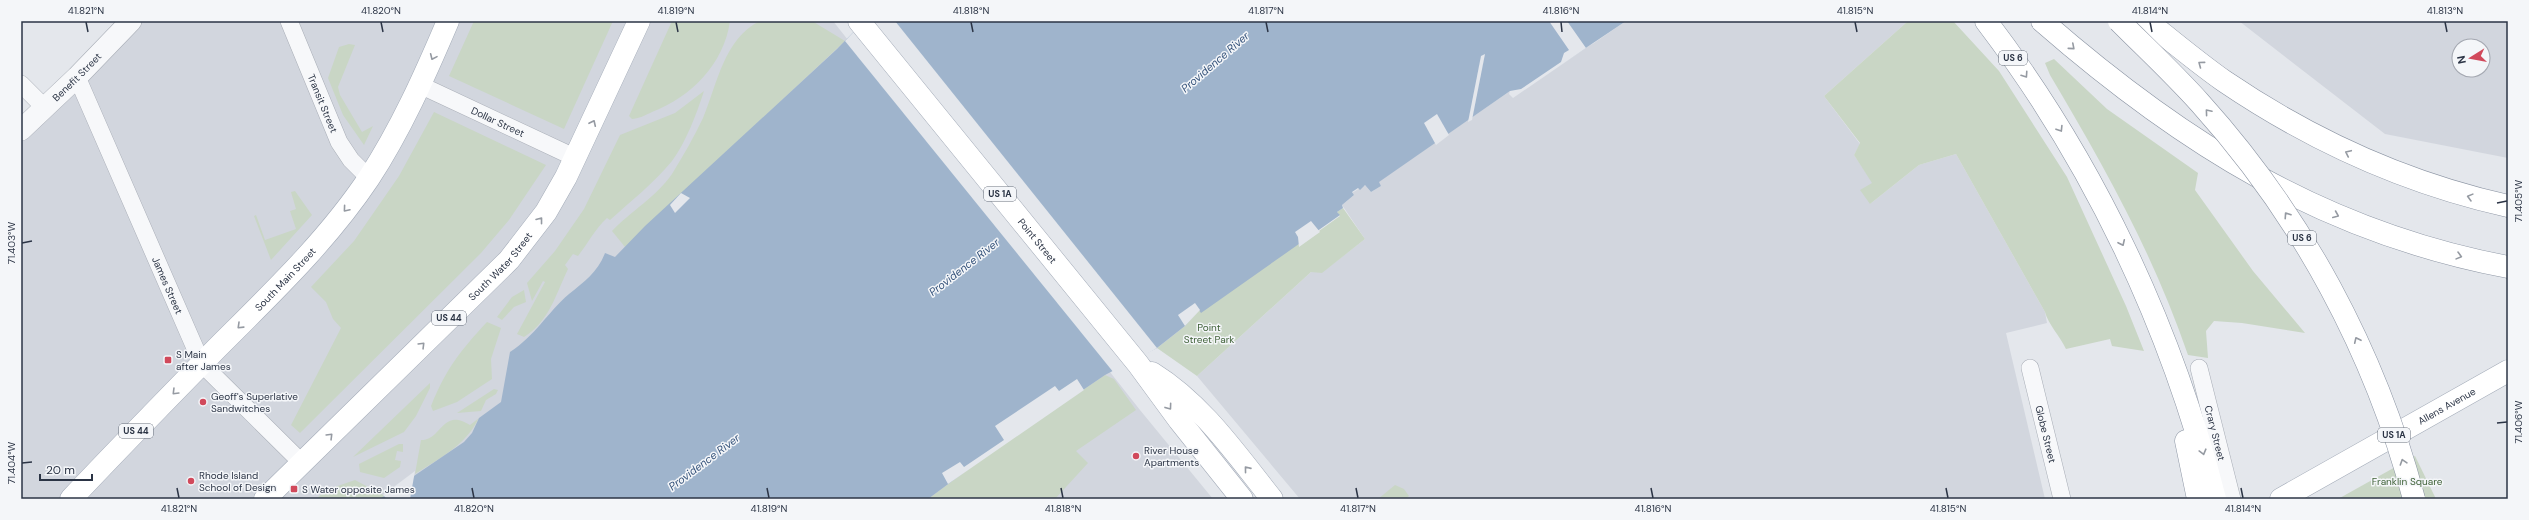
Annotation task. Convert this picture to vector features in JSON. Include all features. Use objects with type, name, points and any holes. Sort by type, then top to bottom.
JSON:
[{"type":"main road","name":"South Main Street","points":[[70,499],[268,299],[350,205],[369,178],[420,85],[448,21]]},
{"type":"main road","name":"South Water Street","points":[[265,499],[509,260],[546,212],[576,158],[639,21]]},
{"type":"main road","name":"US 6","points":[[1986,21],[2073,150],[2104,204],[2146,297],[2180,380],[2215,499]]},
{"type":"main road","points":[[2042,21],[2132,96],[2214,152],[2273,185],[2353,222],[2437,250],[2508,268]]},
{"type":"main road","name":"US 6","points":[[2119,21],[2178,79],[2221,128],[2279,203],[2313,256],[2343,312],[2370,370],[2395,437],[2414,499]]},
{"type":"main road","points":[[2147,21],[2249,97],[2331,144],[2418,181],[2508,206]]},
{"type":"main road","name":"Point Street","points":[[860,22],[1138,364],[1179,420],[1242,499]]},
{"type":"main road","points":[[2146,297],[2174,394],[2198,499]]},
{"type":"main road","name":"Point Street","points":[[1138,364],[1169,385],[1198,410],[1272,499]]},
{"type":"main road","name":"Allens Avenue","points":[[2281,499],[2508,371]]},
{"type":"street","name":"Transit Street","points":[[289,21],[339,142],[351,160],[369,178]]},
{"type":"street","name":"Benefit Street","points":[[21,130],[77,77],[124,24]]},
{"type":"street","name":"James Street","points":[[77,77],[202,364],[302,463]]},
{"type":"street","points":[[21,84],[44,107]]},
{"type":"street","name":"Dollar Street","points":[[420,85],[576,158]]},
{"type":"street","name":"Globe Street","points":[[2030,368],[2062,499]]},
{"type":"street","name":"Crary Street","points":[[2199,368],[2232,499]]},
{"type":"shaded area","points":[[136,21],[833,21],[1140,410],[1213,499],[21,499],[21,135]]},
{"type":"shaded area","points":[[1626,21],[1908,21],[1824,96],[1860,144],[1854,155],[1873,183],[1870,204],[1919,165],[1956,154],[2045,312],[2047,323],[2006,333],[2045,499],[1300,499],[1197,376],[1311,272],[1329,267],[1365,239],[1342,205],[1354,195],[1352,193],[1365,185],[1371,192],[1381,186],[1378,182],[1510,91],[1594,43]]},
{"type":"shaded area","points":[[2239,21],[2508,21],[2508,158],[2385,134]]},
{"type":"green space","points":[[474,21],[613,21],[564,129],[449,76]]},
{"type":"green space","points":[[672,21],[730,21],[727,37],[721,51],[713,65],[692,88],[680,98],[666,106],[642,117],[632,119],[629,116]]},
{"type":"green space","points":[[760,21],[812,21],[845,41],[625,247],[612,231],[659,190],[672,174],[703,118],[723,64],[730,50],[748,29]]},
{"type":"green space","points":[[1908,21],[1953,21],[1999,71],[2067,177],[2126,306],[2144,351],[2112,346],[2110,339],[2066,349],[1956,154],[1919,165],[1870,204],[1860,190],[1872,183],[1854,155],[1860,143],[1824,96]]},
{"type":"green space","points":[[349,44],[355,45],[338,87],[340,95],[362,132],[373,126],[364,145],[343,115],[328,78],[339,47]]},
{"type":"green space","points":[[2054,59],[2107,109],[2198,173],[2195,190],[2253,271],[2305,333],[2242,323],[2214,321],[2206,331],[2208,358],[2188,355],[2159,281],[2126,211],[2050,75],[2045,63]]},
{"type":"green space","points":[[704,91],[686,136],[672,161],[658,177],[634,199],[610,220],[607,218],[603,222],[578,256],[573,254],[565,265],[568,269],[551,307],[540,324],[524,337],[517,334],[545,282],[543,281],[532,301],[527,283],[555,251],[584,209],[620,135],[675,113]]},
{"type":"green space","points":[[434,112],[546,165],[509,220],[481,253],[300,433],[291,425],[341,328],[333,319],[326,302],[311,287],[354,241],[399,176]]},
{"type":"green space","points":[[295,191],[312,215],[271,260],[254,216],[256,215],[265,240],[296,229],[290,211],[296,209],[291,192]]},
{"type":"green space","name":"Point Street Park","points":[[1343,208],[1365,239],[1322,273],[1311,272],[1197,376],[1157,348],[1185,326],[1178,315],[1319,231],[1340,216],[1337,212]]},
{"type":"green space","points":[[524,290],[526,302],[514,307],[502,320],[497,317],[512,297]]},
{"type":"green space","points":[[487,322],[501,328],[491,359],[492,379],[457,402],[433,411],[431,406],[442,381],[454,361]]},
{"type":"green space","points":[[1105,375],[1114,379],[1136,410],[1076,451],[1088,463],[1055,499],[928,499],[986,456]]},
{"type":"green space","points":[[430,383],[430,388],[416,416],[404,432],[353,457]]},
{"type":"green space","points":[[494,389],[498,390],[496,394],[486,400],[481,411],[457,413]]},
{"type":"green space","points":[[479,418],[467,436],[459,444],[443,457],[415,474],[421,440],[428,439],[448,422],[453,420],[461,420],[470,425]]},
{"type":"green space","points":[[399,444],[403,444],[403,452],[397,451],[395,460],[401,461],[400,467],[384,478],[360,472],[359,464]]},
{"type":"green space","name":"Franklin Square","points":[[2415,456],[2436,499],[2338,499]]},
{"type":"green space","points":[[355,480],[385,496],[379,499],[316,499],[326,490]]},
{"type":"green space","points":[[1395,485],[1404,489],[1409,496],[1405,499],[1378,499]]},
{"type":"water","name":"Providence River","points":[[864,21],[1626,21],[1514,96],[1510,91],[1379,182],[1381,186],[1371,192],[1365,185],[1360,190],[1358,188],[1352,192],[1354,195],[1342,205],[1343,208],[1337,212],[1340,215],[1201,313],[1199,310],[1185,326],[1157,348],[1105,375],[986,456],[928,499],[380,499],[464,442],[472,433],[479,418],[501,402],[510,352],[527,339],[561,301],[590,276],[599,266],[605,253],[615,257],[645,226],[837,49]]},
{"type":"pier","points":[[864,21],[895,21],[1157,348],[1114,373],[845,41]]},
{"type":"pier","points":[[1549,21],[1567,21],[1586,48],[1513,98],[1509,94],[1510,91],[1521,89],[1561,62],[1564,53],[1569,50]]},
{"type":"pier","points":[[1485,54],[1472,120],[1468,122],[1481,56]]},
{"type":"pier","points":[[1437,114],[1449,135],[1436,145],[1424,123]]},
{"type":"pier","points":[[681,193],[690,198],[675,213],[670,205]]},
{"type":"pier","points":[[1311,221],[1320,232],[1299,247],[1298,237],[1295,232]]},
{"type":"pier","points":[[1195,303],[1200,310],[1185,326],[1178,315]]},
{"type":"pier","points":[[1077,379],[1084,390],[948,484],[942,473],[960,462],[964,467],[1004,440],[995,426],[1055,386],[1059,391]]},
{"type":"pier","points":[[415,471],[410,499],[387,499],[383,495]]},
{"type":"place","name":"S Main after James","points":[[168,360]]},
{"type":"place","name":"Geoff's Superlative Sandwitches","points":[[203,402]]},
{"type":"place","name":"River House Apartments","points":[[1136,456]]},
{"type":"place","name":"Rhode Island School of Design","points":[[191,481]]},
{"type":"place","name":"S Water opposite James","points":[[294,489]]}]
